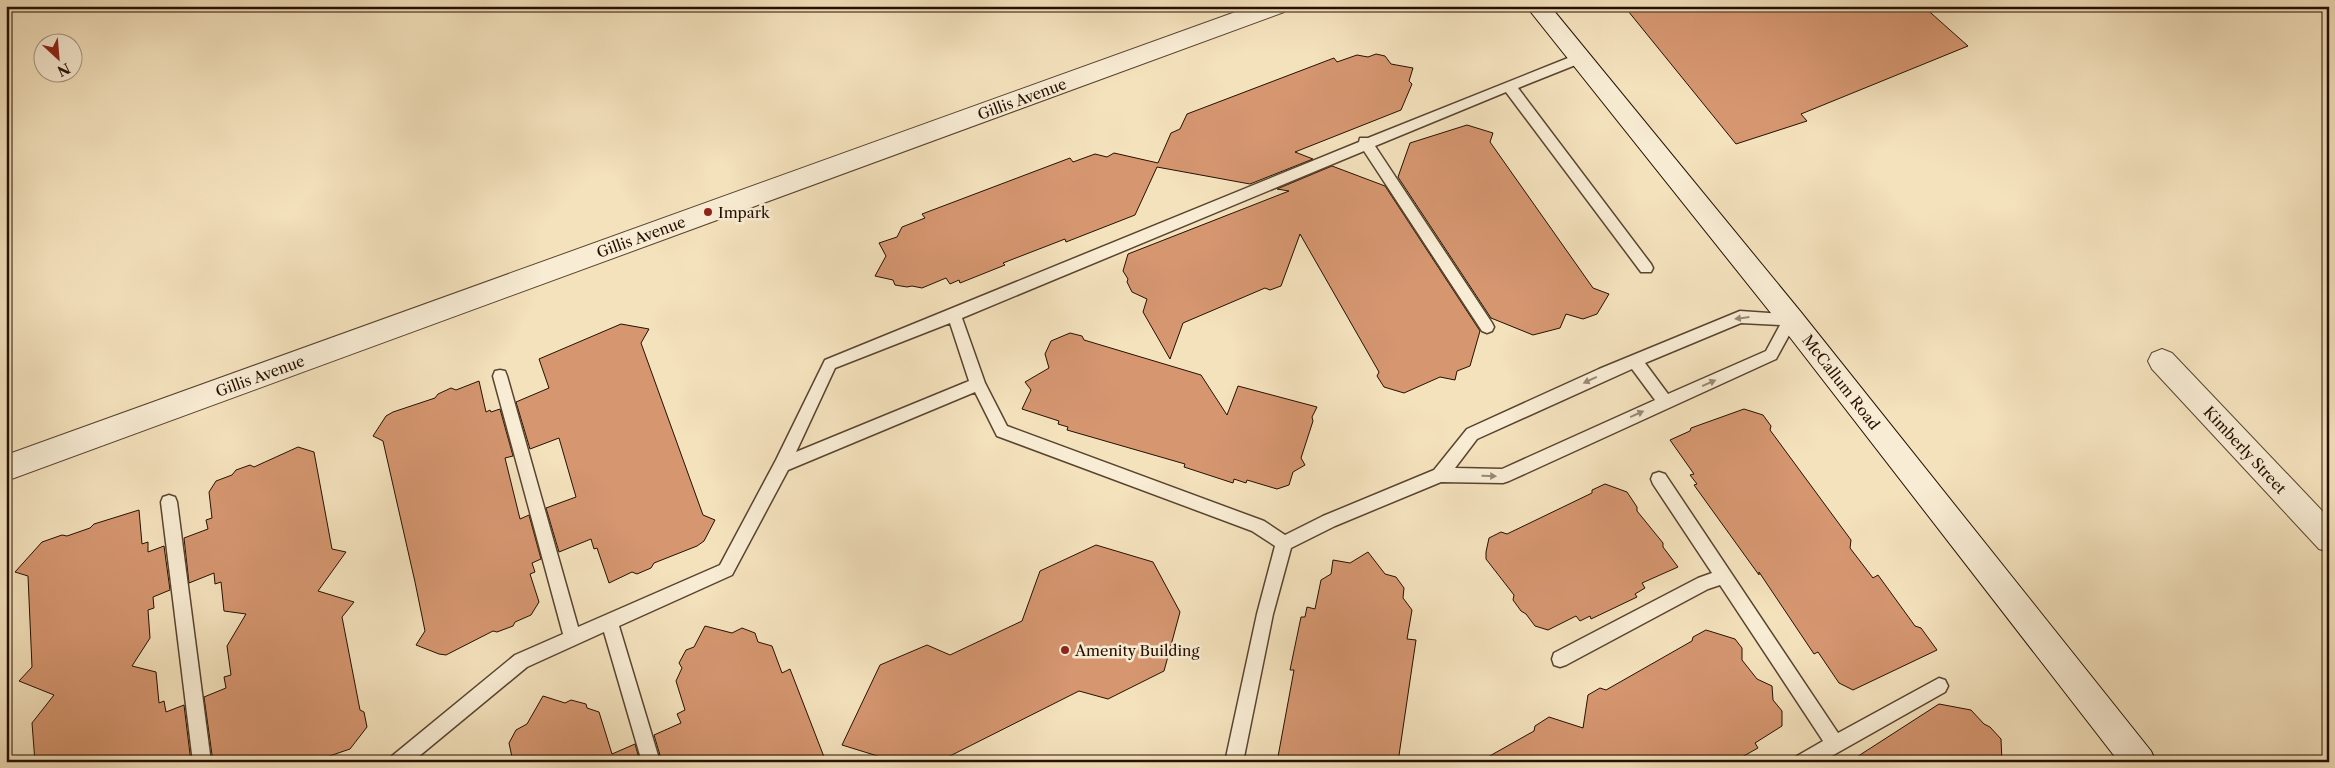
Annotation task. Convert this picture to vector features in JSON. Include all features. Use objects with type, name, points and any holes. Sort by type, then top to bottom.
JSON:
[{"type":"street","name":"Gillis Avenue","points":[[6,468],[1276,6]]},
{"type":"street","name":"McCallum Road","points":[[1537,6],[1578,59],[1791,319],[2140,762]]},
{"type":"street","name":"Kimberly Street","points":[[2162,361],[2329,539]]},
{"type":"lane","points":[[398,762],[521,661],[726,570],[782,465],[830,364],[954,315],[1365,142],[1578,59]]},
{"type":"lane","points":[[1509,86],[1646,268]]},
{"type":"lane","points":[[1365,142],[1487,327]]},
{"type":"lane","points":[[954,315],[978,384],[1002,431],[1258,526],[1284,543]]},
{"type":"lane","points":[[1234,762],[1265,614],[1284,543],[1329,521],[1440,475],[1503,476],[1664,402],[1771,356],[1791,319],[1740,316],[1635,361],[1472,434],[1440,475]]},
{"type":"lane","points":[[1635,361],[1664,402]]},
{"type":"lane","points":[[500,376],[573,638]]},
{"type":"lane","points":[[782,465],[978,384]]},
{"type":"lane","points":[[1659,479],[1835,743]]},
{"type":"lane","points":[[169,502],[202,762]]},
{"type":"lane","points":[[1560,659],[1704,583],[1725,576]]},
{"type":"lane","points":[[610,623],[651,762]]},
{"type":"lane","points":[[1802,762],[1939,686]]},
{"type":"building","points":[[1624,6],[1923,6],[1968,46],[1801,114],[1807,121],[1736,144]]},
{"type":"building","points":[[1376,54],[1385,56],[1391,64],[1413,68],[1409,81],[1412,84],[1401,110],[1295,152],[1313,159],[1250,184],[1157,167],[1135,215],[1066,242],[1065,239],[1003,263],[1005,265],[960,283],[959,280],[950,284],[946,278],[922,288],[907,287],[895,285],[893,280],[875,276],[886,256],[879,243],[897,237],[902,227],[925,218],[922,214],[1070,158],[1073,162],[1095,154],[1107,157],[1114,153],[1158,163],[1171,133],[1180,129],[1187,114],[1334,58],[1337,62],[1357,55],[1368,57]]},
{"type":"building","points":[[1467,125],[1493,133],[1490,142],[1593,288],[1609,294],[1597,314],[1583,319],[1566,314],[1560,328],[1533,335],[1491,318],[1398,177],[1410,143]]},
{"type":"building","points":[[1332,166],[1385,186],[1480,331],[1470,366],[1457,371],[1455,380],[1440,377],[1404,393],[1384,387],[1377,376],[1379,372],[1300,234],[1281,286],[1270,290],[1265,288],[1183,323],[1170,359],[1143,312],[1147,299],[1132,292],[1127,282],[1128,279],[1123,271],[1128,254],[1289,191],[1277,189]]},
{"type":"building","points":[[621,324],[649,329],[641,343],[703,515],[715,520],[704,541],[697,546],[654,563],[651,568],[637,574],[632,572],[609,583],[597,548],[594,549],[591,539],[559,552],[546,508],[576,497],[559,438],[530,449],[516,402],[549,388],[539,359]]},
{"type":"building","points":[[1070,333],[1082,336],[1084,340],[1201,375],[1227,415],[1238,386],[1317,407],[1312,417],[1313,421],[1301,458],[1305,465],[1293,472],[1289,485],[1277,489],[1247,480],[1246,483],[1234,479],[1233,483],[1184,467],[1185,464],[1067,430],[1068,427],[1058,424],[1059,421],[1022,409],[1031,390],[1025,382],[1049,368],[1045,354],[1051,341]]},
{"type":"building","points":[[479,381],[486,412],[500,409],[513,456],[505,458],[520,519],[529,515],[541,559],[532,563],[535,572],[530,574],[539,602],[531,615],[515,622],[513,626],[497,632],[493,631],[446,655],[416,645],[425,631],[415,582],[383,441],[373,436],[386,416],[393,412],[435,398],[438,394],[451,388],[456,390]]},
{"type":"building","points":[[1744,409],[1763,415],[1771,426],[1770,430],[1851,540],[1850,548],[1873,578],[1878,575],[1915,626],[1921,628],[1937,650],[1853,690],[1839,683],[1818,652],[1814,654],[1759,572],[1759,575],[1694,485],[1697,484],[1690,475],[1694,474],[1670,440],[1690,431],[1691,428]]},
{"type":"building","points":[[298,447],[314,452],[332,549],[346,552],[318,591],[354,602],[342,617],[360,710],[364,712],[367,727],[350,749],[312,762],[213,762],[204,697],[226,688],[224,677],[231,675],[227,646],[246,614],[224,611],[221,582],[215,584],[214,573],[189,583],[184,538],[208,529],[206,520],[212,518],[209,492],[216,481],[232,475],[236,470],[250,465],[254,467]]},
{"type":"building","points":[[1605,484],[1627,492],[1637,507],[1637,511],[1663,543],[1663,547],[1678,567],[1642,583],[1645,588],[1635,594],[1637,597],[1591,619],[1590,616],[1580,621],[1576,616],[1548,630],[1535,626],[1526,614],[1521,611],[1513,600],[1514,595],[1486,559],[1489,538],[1501,532],[1507,534],[1592,493],[1592,490]]},
{"type":"building","points":[[139,510],[142,544],[148,542],[148,552],[164,546],[170,590],[153,597],[154,608],[148,610],[150,638],[132,666],[156,672],[159,703],[164,701],[166,712],[184,705],[191,762],[35,762],[32,723],[54,695],[19,681],[32,667],[28,576],[15,572],[42,542],[62,535],[67,536],[90,528],[94,524]]},
{"type":"building","name":"Amenity Building","points":[[1096,545],[1153,562],[1180,612],[1164,671],[1108,699],[1079,691],[938,762],[897,762],[842,745],[880,665],[927,645],[950,655],[1022,621],[1040,571]]},
{"type":"building","points":[[1368,552],[1385,574],[1396,577],[1404,588],[1403,598],[1412,610],[1407,639],[1416,640],[1398,762],[1277,762],[1294,670],[1290,670],[1301,617],[1305,617],[1307,607],[1315,609],[1321,580],[1331,574],[1333,560],[1350,563]]},
{"type":"building","points":[[705,626],[732,633],[742,628],[755,633],[758,642],[772,646],[782,673],[790,669],[826,762],[662,762],[654,735],[681,723],[677,714],[685,710],[676,681],[682,668],[679,663],[686,650],[694,647]]},
{"type":"building","points":[[1706,630],[1735,639],[1742,648],[1742,660],[1757,679],[1772,686],[1773,700],[1782,711],[1782,726],[1755,743],[1758,748],[1733,762],[1479,762],[1534,731],[1535,726],[1549,717],[1583,728],[1588,695],[1600,688],[1606,690],[1692,641],[1693,637]]},
{"type":"building","points":[[543,696],[565,703],[571,700],[586,704],[587,708],[599,712],[612,754],[635,744],[640,762],[513,762],[509,743],[516,730],[527,724]]},
{"type":"building","points":[[1939,704],[1971,710],[1984,724],[1990,727],[2001,739],[2002,762],[1849,762]]},
{"type":"place","name":"Impark","points":[[708,212]]},
{"type":"place","name":"Amenity Building","points":[[1065,650]]}]
